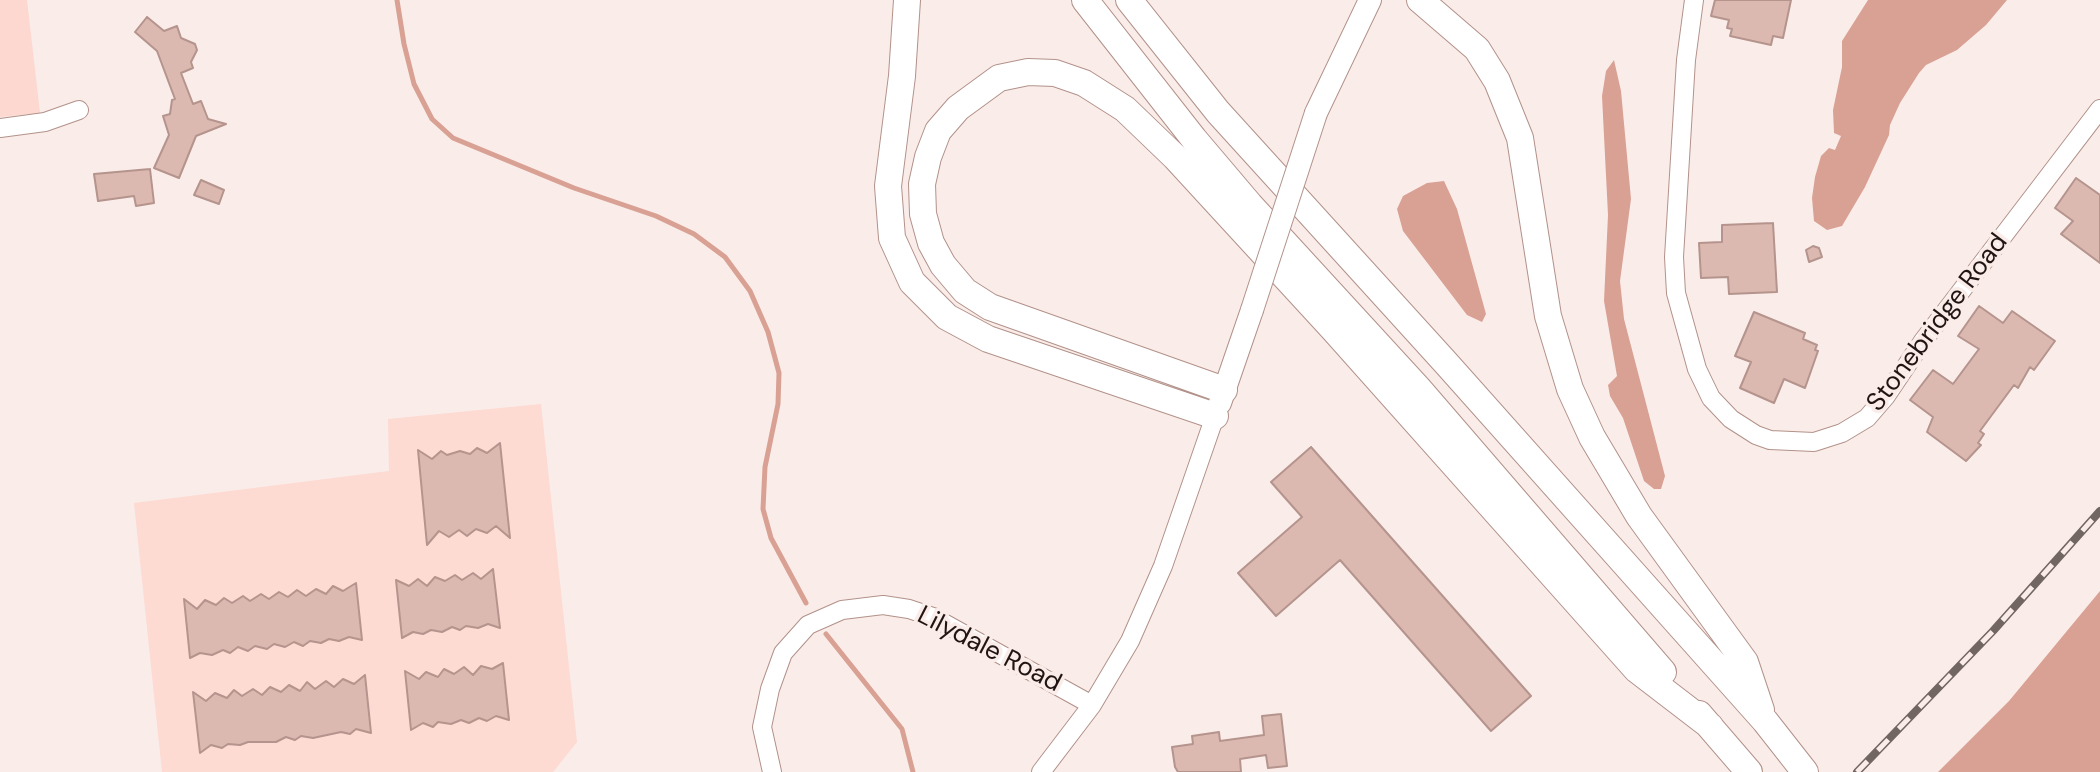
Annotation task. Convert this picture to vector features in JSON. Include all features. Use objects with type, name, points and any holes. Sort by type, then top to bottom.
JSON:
[{"type":"highway","points":[[907,0],[902,76],[888,186],[892,238],[912,282],[947,317],[988,339],[1215,416]]},
{"type":"highway","points":[[1085,0],[1250,205],[1418,388],[1741,762]]},
{"type":"highway","points":[[1129,0],[1218,112],[1436,351],[1765,721],[1805,772]]},
{"type":"highway","points":[[1420,0],[1477,49],[1497,81],[1520,138],[1548,316],[1570,389],[1592,437],[1639,516],[1745,662],[1765,721]]},
{"type":"highway","points":[[1224,390],[990,307],[965,291],[943,265],[931,243],[923,214],[922,184],[928,157],[938,131],[958,108],[999,78],[1042,72],[1084,83],[1125,109],[1175,157],[1334,330],[1637,670],[1710,726]]},
{"type":"main road","points":[[1215,416],[1316,113],[1370,0]]},
{"type":"street","name":"Stonebridge Road","points":[[1694,0],[1685,75],[1674,257],[1676,293],[1697,369],[1711,398],[1731,419],[1770,440],[1814,442],[1842,433],[1867,418],[2100,109]]},
{"type":"street","points":[[0,128],[54,120],[79,110]]},
{"type":"street","points":[[1041,772],[1092,705],[1130,641],[1163,566],[1215,416]]},
{"type":"street","name":"Lilydale Road","points":[[772,772],[762,727],[770,689],[783,653],[808,625],[842,610],[883,605],[933,617],[1092,705]]},
{"type":"shaded area","points":[[0,0],[27,0],[40,113],[0,117]]},
{"type":"shaded area","points":[[1868,0],[2007,0],[1986,25],[1957,50],[1926,65],[1919,73],[1900,103],[1865,187],[1842,226],[1827,230],[1814,221],[1812,198],[1815,177],[1821,156],[1829,148],[1835,150],[1841,136],[1834,133],[1833,110],[1842,67],[1842,41]]},
{"type":"shaded area","points":[[1614,60],[1621,91],[1631,199],[1620,281],[1624,319],[1665,476],[1661,489],[1654,489],[1644,481],[1623,418],[1610,396],[1608,385],[1617,376],[1604,301],[1608,215],[1602,96],[1606,71]]},
{"type":"shaded area","points":[[1444,181],[1457,209],[1486,314],[1482,322],[1467,315],[1403,231],[1397,209],[1403,196],[1427,183]]},
{"type":"shaded area","points":[[541,404],[577,742],[553,772],[162,772],[134,503],[389,471],[388,419]]},
{"type":"shaded area","points":[[2100,591],[2100,772],[1938,772],[2009,701]]},
{"type":"building","points":[[1715,0],[1791,0],[1783,38],[1773,36],[1771,45],[1730,36],[1732,29],[1727,28],[1729,20],[1711,16]]},
{"type":"building","points":[[147,17],[164,31],[177,26],[181,38],[195,44],[197,50],[191,62],[193,68],[181,73],[193,104],[201,101],[208,119],[226,124],[196,136],[179,178],[154,168],[169,135],[163,116],[170,114],[172,100],[175,99],[157,51],[135,32]]},
{"type":"building","points":[[150,169],[154,203],[136,206],[134,196],[98,201],[94,174]]},
{"type":"building","points":[[2076,178],[2100,195],[2100,263],[2061,234],[2073,221],[2055,208]]},
{"type":"building","points":[[201,180],[224,190],[219,204],[194,195]]},
{"type":"building","points":[[1773,223],[1777,292],[1729,294],[1728,277],[1701,278],[1699,243],[1722,242],[1722,225]]},
{"type":"building","points":[[1813,246],[1819,248],[1822,257],[1809,262],[1806,250]]},
{"type":"building","points":[[1979,306],[2003,323],[2012,311],[2055,341],[2034,370],[2030,367],[2018,388],[2014,385],[1980,431],[1984,434],[1978,443],[1981,445],[1966,461],[1927,432],[1933,417],[1910,400],[1933,370],[1953,384],[1979,349],[1958,336]]},
{"type":"building","points":[[1754,312],[1805,333],[1803,339],[1817,345],[1815,350],[1818,351],[1805,388],[1784,379],[1774,403],[1740,388],[1751,362],[1735,356]]},
{"type":"building","points":[[500,443],[510,538],[496,526],[487,533],[476,529],[467,536],[459,530],[449,537],[439,531],[427,545],[418,450],[432,459],[441,451],[447,455],[460,451],[470,454],[477,448],[487,453]]},
{"type":"building","points":[[1311,447],[1531,696],[1491,731],[1340,560],[1276,616],[1238,573],[1302,517],[1271,482]]},
{"type":"building","points":[[493,569],[500,628],[488,624],[478,628],[466,626],[460,630],[452,627],[442,632],[413,632],[402,638],[396,580],[409,586],[418,579],[427,586],[435,577],[445,581],[455,575],[462,580],[473,573],[481,579]]},
{"type":"building","points":[[356,583],[362,640],[349,637],[339,641],[329,639],[321,643],[310,641],[303,646],[294,642],[285,647],[274,644],[267,649],[255,646],[248,651],[238,647],[230,653],[223,650],[212,655],[200,653],[190,658],[184,599],[197,609],[205,600],[216,605],[224,598],[232,603],[243,596],[250,601],[261,594],[269,599],[279,592],[288,597],[297,590],[306,596],[316,589],[326,594],[333,586],[343,591]]},
{"type":"building","points":[[503,663],[509,720],[496,716],[487,721],[479,718],[469,723],[461,720],[451,724],[438,722],[433,727],[423,723],[411,730],[405,671],[419,679],[426,672],[438,677],[444,669],[454,674],[464,667],[473,675],[481,666],[492,669]]},
{"type":"building","points":[[365,675],[371,733],[356,729],[350,734],[341,732],[313,738],[301,736],[295,740],[286,737],[276,742],[228,744],[222,748],[211,745],[200,753],[193,692],[206,701],[215,693],[227,698],[234,690],[242,696],[253,689],[262,695],[270,687],[281,692],[289,685],[300,691],[307,682],[315,689],[326,681],[334,687],[343,679],[354,684]]},
{"type":"building","points":[[1281,714],[1287,766],[1268,768],[1266,755],[1240,759],[1241,772],[1178,772],[1175,767],[1172,747],[1193,744],[1192,736],[1219,732],[1220,741],[1264,735],[1262,716]]},
{"type":"waterway","points":[[397,0],[414,84],[432,119],[453,138],[574,188],[656,216],[694,234],[725,257],[750,291],[768,332],[779,373],[778,404],[765,467],[763,509],[771,538],[806,603]]},
{"type":"waterway","points":[[826,634],[902,729],[913,772]]},
{"type":"railway","points":[[1857,772],[1993,631],[2100,511]]}]
